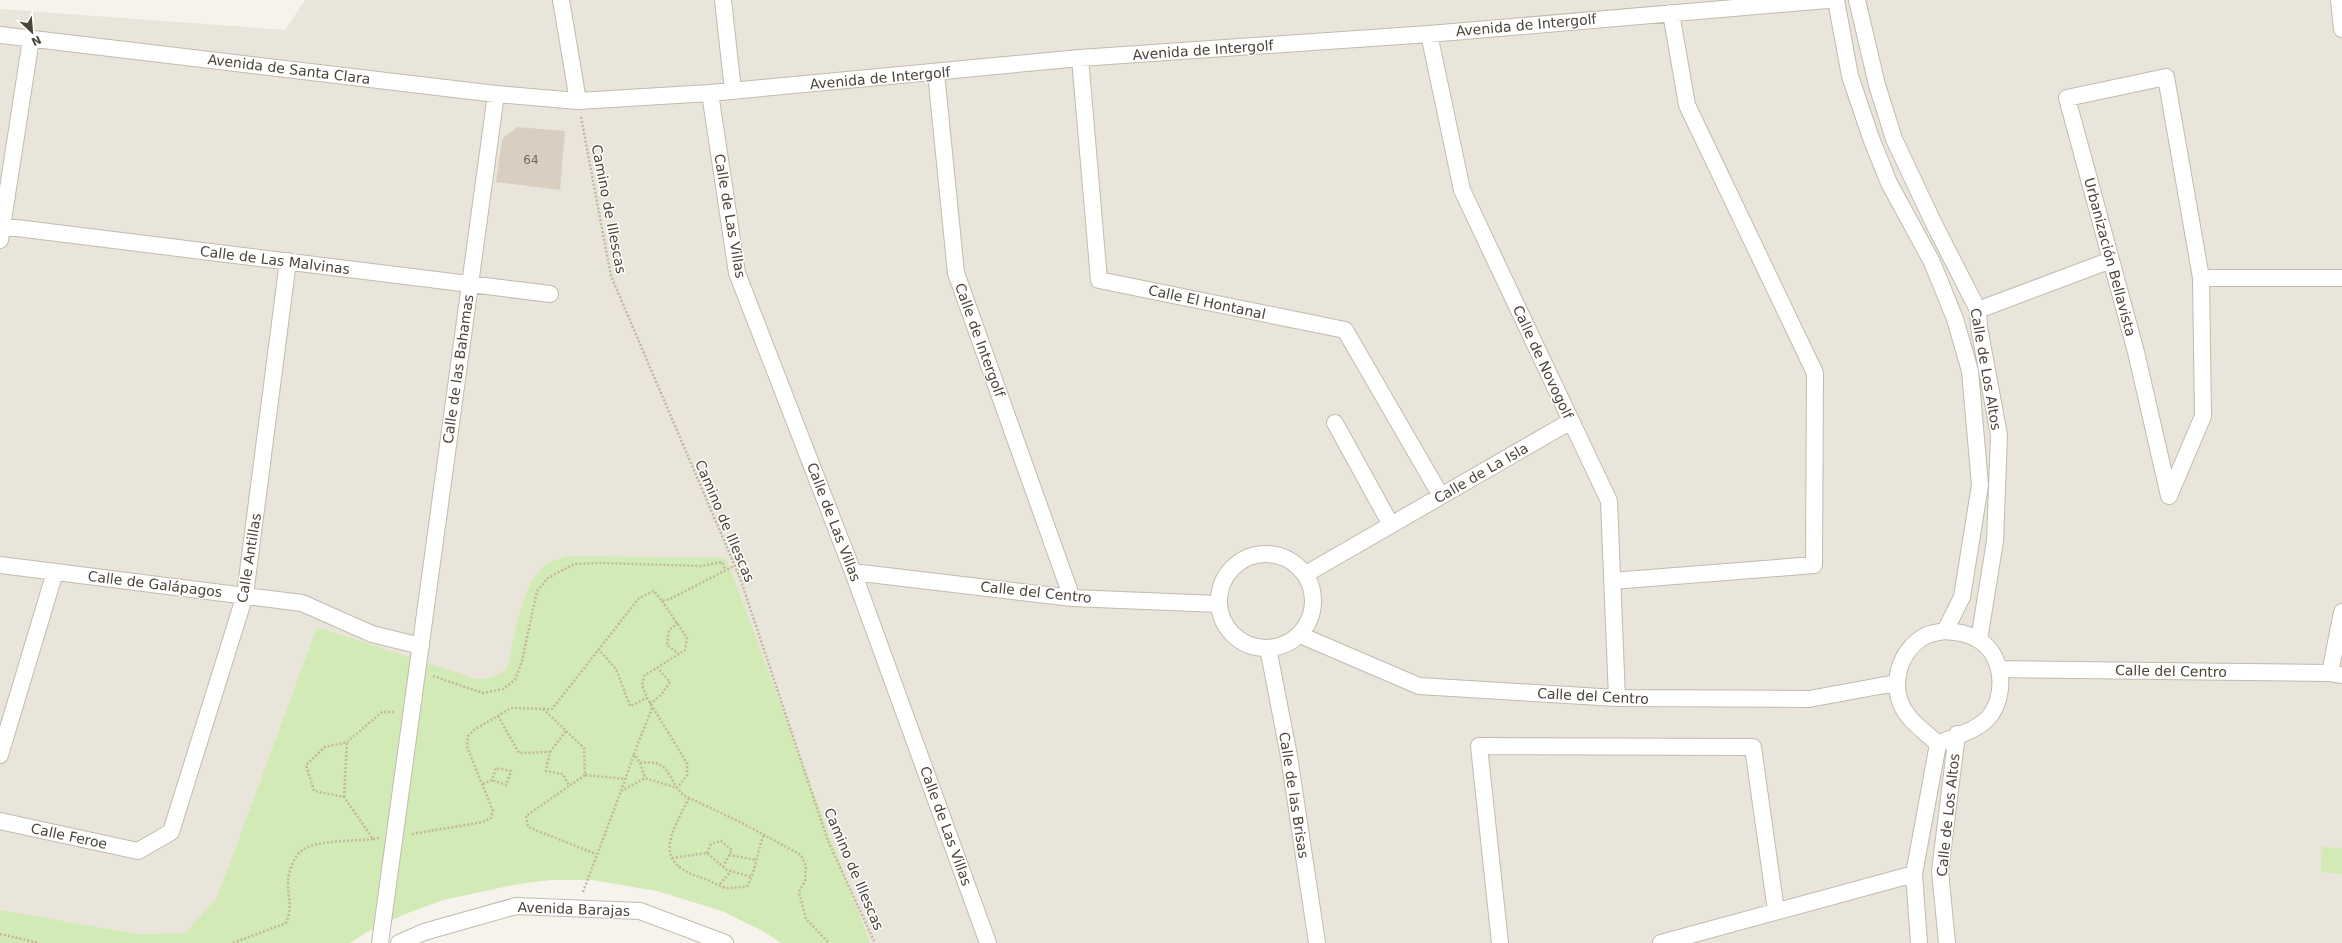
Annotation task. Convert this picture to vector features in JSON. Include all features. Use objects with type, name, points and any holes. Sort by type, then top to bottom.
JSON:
[{"type":"street","points":[[561,0],[578,101]]},
{"type":"street","points":[[723,0],[733,91]]},
{"type":"street","name":"Avenida de Intergolf","points":[[578,101],[710,93],[1080,58],[1429,34],[1828,0]]},
{"type":"street","name":"Calle de Los Altos","points":[[1836,0],[1850,76],[1871,138],[1889,183],[1932,262],[1955,319],[1970,371],[1980,485],[1962,597],[1945,631]]},
{"type":"street","name":"Calle de Los Altos","points":[[1857,0],[1877,85],[1894,139],[1934,224],[1978,310],[1979,327],[1999,435],[1995,541],[1979,640]]},
{"type":"street","points":[[2339,0],[2342,29]]},
{"type":"street","points":[[1612,581],[1814,566],[1815,373],[1687,105],[1671,13]]},
{"type":"street","name":"Calle de Novogolf","points":[[1429,34],[1462,190],[1609,501],[1616,698]]},
{"type":"street","name":"Avenida de Santa Clara","points":[[0,35],[496,94],[578,101]]},
{"type":"street","points":[[1,231],[31,39]]},
{"type":"street","name":"Calle El Hontanal","points":[[1080,58],[1099,280],[1345,330],[1441,496]]},
{"type":"street","name":"Calle de Intergolf","points":[[936,72],[956,273],[1072,598]]},
{"type":"street","name":"Urbanización Bellavista","points":[[2166,77],[2201,278],[2203,416],[2169,496],[2136,352],[2111,260],[2067,98],[2166,77]]},
{"type":"street","name":"Calle de Las Villas","points":[[710,93],[737,273],[854,572],[988,943]]},
{"type":"street","name":"Calle de las Bahamas","points":[[380,943],[422,646],[496,94]]},
{"type":"street","name":"Calle de Las Malvinas","points":[[1,231],[288,261],[550,294]]},
{"type":"street","points":[[1978,310],[2111,260]]},
{"type":"street","name":"Calle Antillas","points":[[138,851],[171,832],[245,595],[288,261]]},
{"type":"street","points":[[2201,278],[2342,278]]},
{"type":"street","name":"Calle de La Isla","points":[[1306,574],[1571,421]]},
{"type":"street","points":[[1335,423],[1391,524]]},
{"type":"street","points":[[1276,554],[1291,560],[1306,574],[1313,589],[1314,605],[1309,621],[1300,635],[1284,645],[1268,648],[1251,646],[1237,638],[1226,626],[1218,604],[1220,587],[1228,572],[1243,559],[1254,555],[1276,554]]},
{"type":"street","name":"Calle de Galápagos","points":[[0,565],[302,603],[372,634],[422,646]]},
{"type":"street","points":[[0,755],[55,572]]},
{"type":"street","name":"Calle del Centro","points":[[854,572],[1072,598],[1218,604]]},
{"type":"street","points":[[2336,674],[2342,612]]},
{"type":"street","points":[[1945,631],[1963,632],[1979,640],[1992,652],[1999,669],[2001,684],[1998,702],[1988,717],[1974,729],[1957,734],[1938,744],[1909,717],[1900,701],[1896,683],[1899,665],[1912,645],[1927,635],[1945,631]]},
{"type":"street","name":"Calle del Centro","points":[[1300,635],[1419,686],[1616,698],[1810,699],[1896,683]]},
{"type":"street","name":"Calle de las Brisas","points":[[1268,648],[1289,756],[1317,943]]},
{"type":"street","name":"Calle del Centro","points":[[1999,669],[2336,674]]},
{"type":"street","name":"Calle de Los Altos","points":[[1947,943],[1940,870],[1957,734]]},
{"type":"street","name":"Calle de Los Altos","points":[[1919,943],[1914,874],[1938,744]]},
{"type":"street","points":[[1500,943],[1479,746],[1753,747],[1776,911]]},
{"type":"street","name":"Calle Feroe","points":[[0,821],[138,851]]},
{"type":"street","points":[[1661,943],[1914,874]]},
{"type":"street","name":"Avenida Barajas","points":[[399,943],[424,932],[516,906],[640,911],[725,943]]},
{"type":"path","name":"Camino de Illescas","points":[[578,101],[611,276],[734,566],[828,841],[875,943]]},
{"type":"path","points":[[418,671],[483,693],[503,689],[515,680],[522,661],[537,591],[548,578],[574,564],[701,566],[722,562],[725,570],[734,566]]},
{"type":"path","points":[[662,601],[670,600],[734,566]]},
{"type":"path","points":[[233,943],[286,923],[291,911],[288,884],[292,862],[303,849],[314,845],[373,839],[469,825],[491,818],[493,811],[467,747],[468,736],[474,730],[511,708],[552,709],[639,598],[654,591],[678,623],[687,638],[686,650],[644,676],[642,685],[652,708],[687,763],[687,775],[677,788]]},
{"type":"path","points":[[678,623],[669,630],[667,645],[679,654]]},
{"type":"path","points":[[598,649],[616,669],[630,706],[647,698]]},
{"type":"path","points":[[650,704],[661,695],[670,682],[657,667]]},
{"type":"path","points":[[542,708],[584,748],[585,774]]},
{"type":"path","points":[[578,908],[596,854],[652,708]]},
{"type":"path","points":[[344,798],[314,791],[306,765],[324,747],[347,742],[382,712],[394,712]]},
{"type":"path","points":[[498,716],[519,753],[550,752]]},
{"type":"path","points":[[566,731],[550,752],[546,771],[563,774],[569,786]]},
{"type":"path","points":[[347,742],[344,798],[373,839]]},
{"type":"path","points":[[634,754],[640,764],[645,778]]},
{"type":"path","points":[[640,764],[654,762],[664,767],[683,795],[801,855],[806,867],[805,881],[799,892],[806,920],[829,943]]},
{"type":"path","points":[[483,784],[492,780],[506,785],[511,771],[496,768],[492,780]]},
{"type":"path","points":[[596,854],[528,827],[526,816],[585,774],[625,779]]},
{"type":"path","points":[[621,792],[645,778],[677,788]]},
{"type":"path","points":[[689,798],[671,834],[670,853],[676,866],[694,876],[720,884],[727,888],[747,886],[752,877],[756,860],[756,850],[764,835]]},
{"type":"path","points":[[707,853],[711,844],[721,841],[732,850],[722,866]]},
{"type":"path","points":[[672,858],[707,853],[722,866],[732,871],[752,877]]},
{"type":"path","points":[[729,856],[756,860]]},
{"type":"path","points":[[720,884],[732,871]]},
{"type":"path","points":[[0,934],[39,943]]},
{"type":"shaded area","points":[[305,0],[2342,0],[2342,943],[868,943],[510,674],[488,689],[317,627],[217,899],[185,933],[139,934],[0,910],[0,9],[285,30]]},
{"type":"green space","points":[[566,556],[726,558],[870,943],[781,943],[763,931],[722,911],[657,891],[592,880],[552,880],[518,884],[443,900],[408,913],[367,932],[350,943],[0,943],[0,910],[139,934],[185,933],[217,898],[317,627],[473,678],[491,678],[507,668],[524,600],[536,575],[546,564]]},
{"type":"green space","points":[[2322,847],[2342,848],[2342,874],[2321,872]]},
{"type":"building","points":[[517,127],[565,131],[560,190],[496,182],[502,139]]}]
